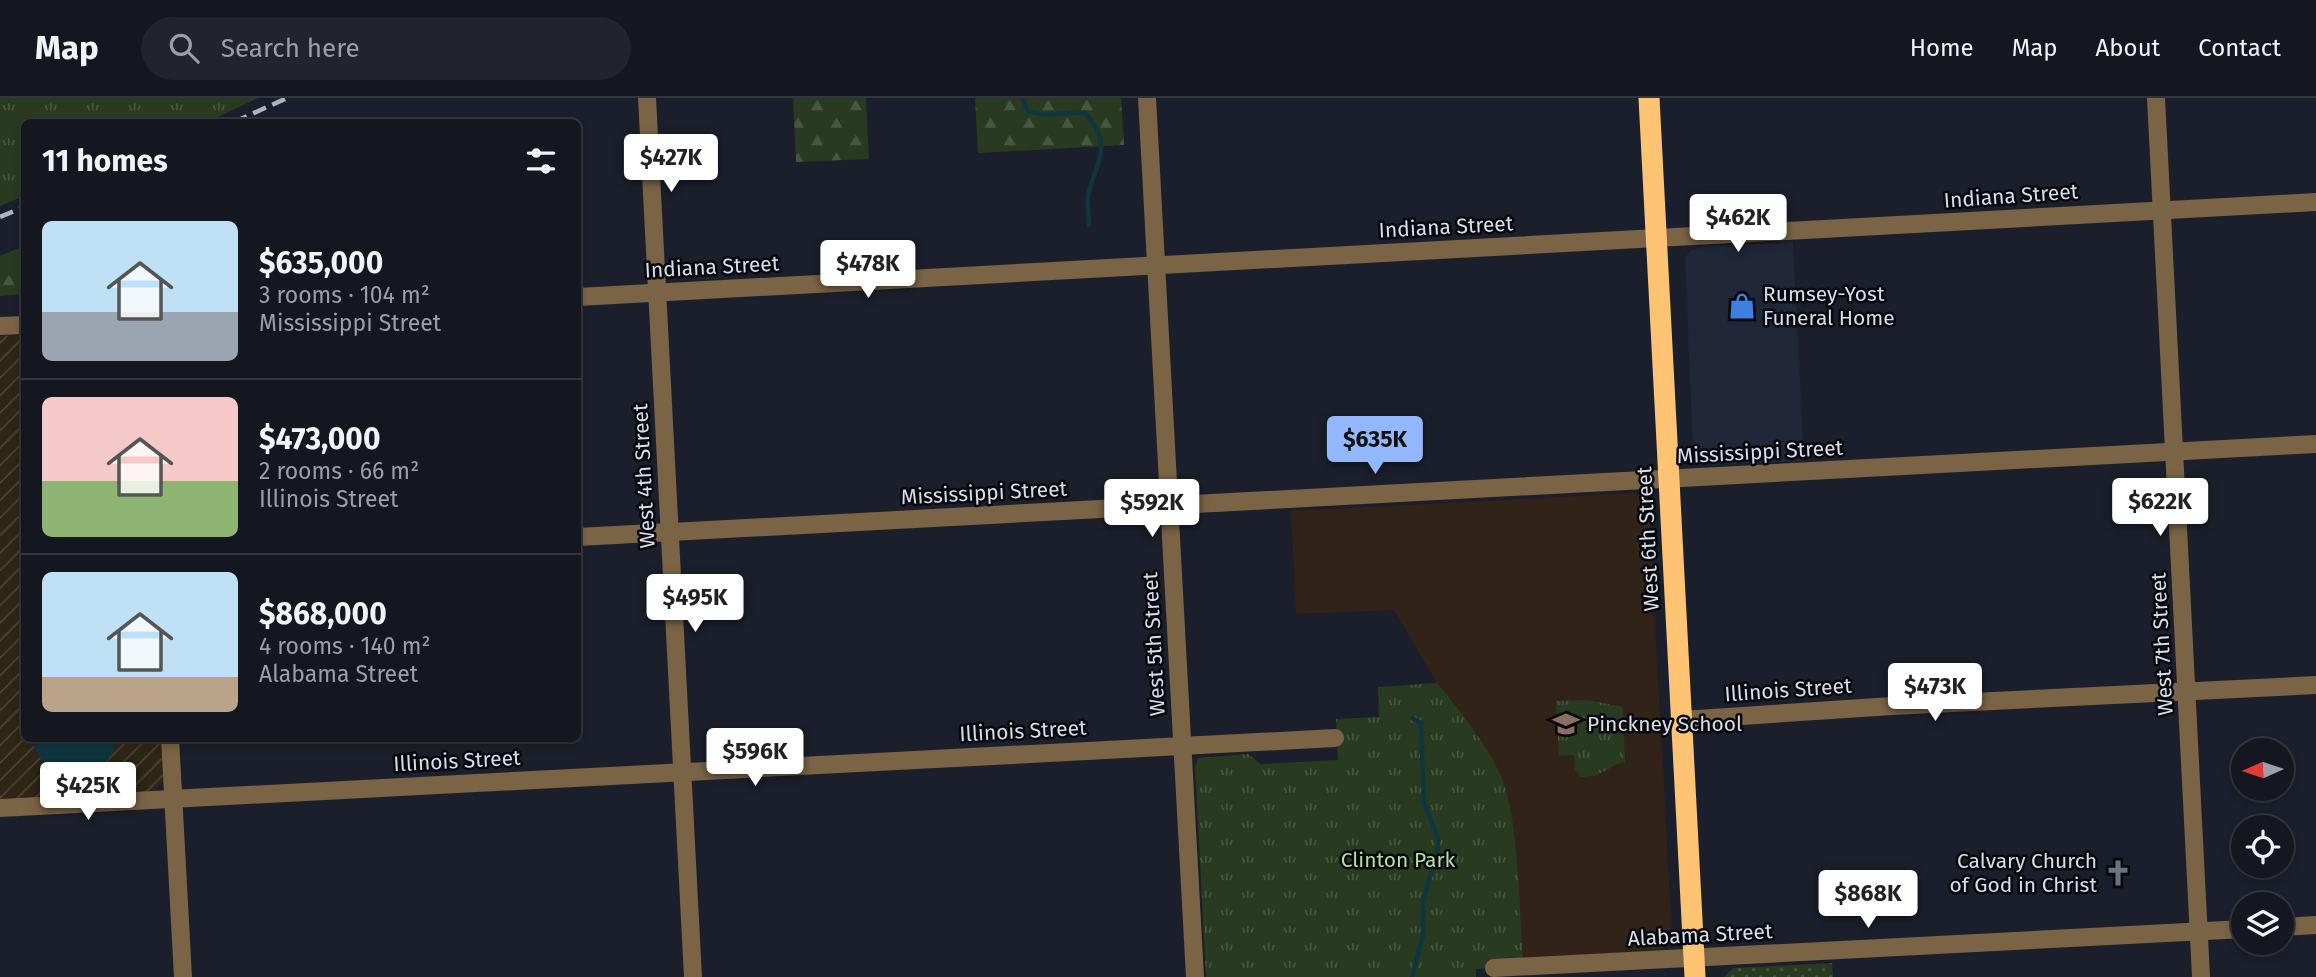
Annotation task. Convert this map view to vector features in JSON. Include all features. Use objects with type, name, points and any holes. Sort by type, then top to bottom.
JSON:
[{"type":"highway","name":"West 6th Street","points":[[1649,98],[1695,967]]},
{"type":"street","name":"West 4th Street","points":[[647,98],[693,977]]},
{"type":"street","name":"West 5th Street","points":[[1147,98],[1195,977]]},
{"type":"street","name":"West 7th Street","points":[[2156,98],[2201,977]]},
{"type":"street","name":"Indiana Street","points":[[581,297],[2316,202]]},
{"type":"street","points":[[0,326],[21,325]]},
{"type":"street","name":"Mississippi Street","points":[[581,537],[2316,444]]},
{"type":"street","name":"Illinois Street","points":[[1682,720],[1892,705],[2316,685]]},
{"type":"street","name":"Illinois Street","points":[[0,808],[1335,738]]},
{"type":"street","points":[[170,742],[183,977]]},
{"type":"street","points":[[2294,926],[2316,925]]},
{"type":"street","name":"Alabama Street","points":[[1494,968],[1695,967],[2231,930]]},
{"type":"shaded area","points":[[1793,242],[1804,461],[1703,465],[1693,451],[1685,257],[1692,250],[1704,247]]},
{"type":"shaded area","points":[[21,335],[21,742],[161,742],[163,781],[153,791],[0,800],[0,336]]},
{"type":"shaded area","name":"Pinckney School","points":[[1634,493],[1646,498],[1649,510],[1672,936],[1670,943],[1660,950],[1523,958],[1510,811],[1501,777],[1479,736],[1437,683],[1394,610],[1296,614],[1291,511]]},
{"type":"shaded area","points":[[32,742],[116,742],[111,755],[101,767],[89,774],[62,774],[49,767]]},
{"type":"green space","points":[[0,98],[258,98],[213,119],[21,119],[21,197],[0,206]]},
{"type":"green space","points":[[793,98],[866,98],[869,159],[796,162]]},
{"type":"green space","points":[[975,98],[1121,98],[1124,145],[978,153]]},
{"type":"green space","points":[[21,247],[21,294],[0,296],[0,256]]},
{"type":"green space","name":"Clinton Park","points":[[1437,683],[1488,751],[1507,794],[1515,839],[1523,958],[1490,960],[1491,968],[1476,969],[1476,977],[1206,977],[1195,767],[1198,758],[1248,754],[1261,764],[1338,760],[1336,719],[1379,717],[1378,687]]},
{"type":"green space","points":[[1588,700],[1623,707],[1625,762],[1594,776],[1580,777],[1575,769],[1574,755],[1559,756],[1556,701]]},
{"type":"green space","points":[[1832,963],[1833,977],[1724,977],[1733,968]]},
{"type":"waterway","points":[[1022,98],[1028,111],[1035,113],[1085,113],[1098,133],[1101,151],[1088,195],[1089,225]]},
{"type":"waterway","points":[[1412,718],[1421,723],[1424,803],[1438,838],[1438,849],[1423,901],[1423,935],[1412,977]]},
{"type":"railway","points":[[241,119],[287,98]]},
{"type":"railway","points":[[0,217],[21,208]]},
{"type":"place","name":"Rumsey-Yost Funeral Home","points":[[1742,306]]},
{"type":"place","name":"Pinckney School","points":[[1566,724]]},
{"type":"place","name":"Calvary Church of God in Christ","points":[[2118,873]]}]
